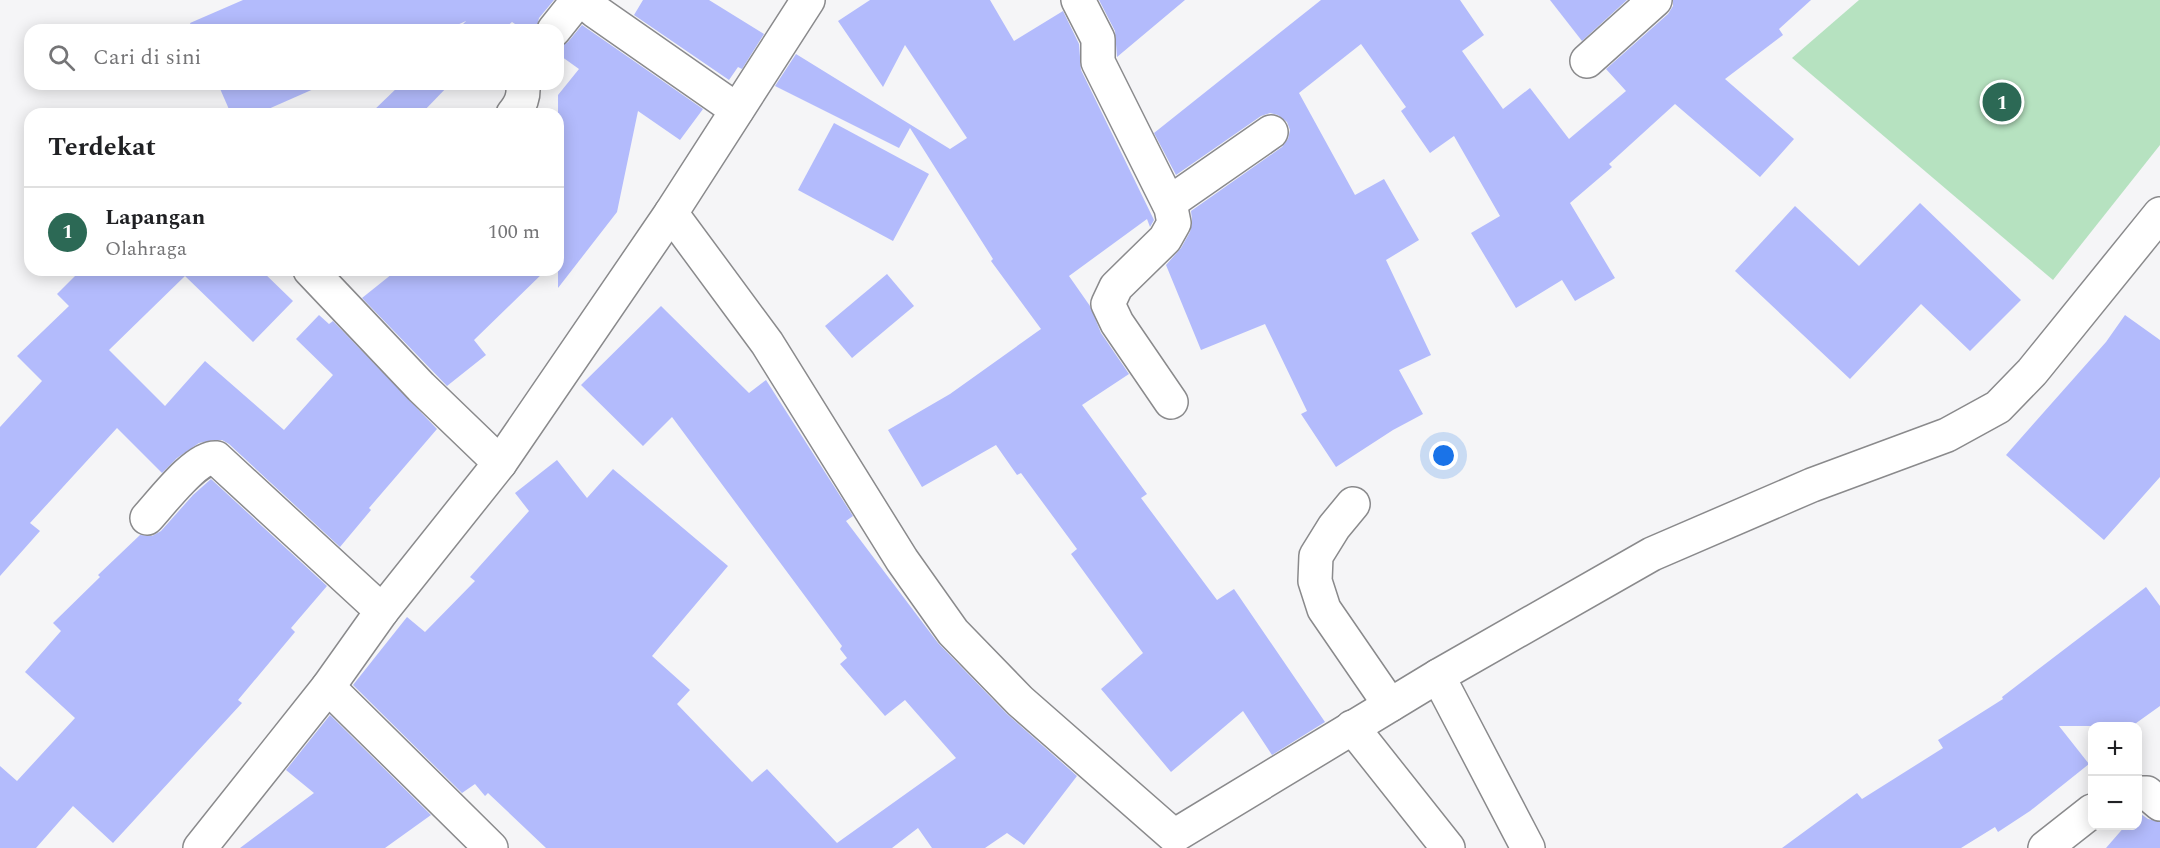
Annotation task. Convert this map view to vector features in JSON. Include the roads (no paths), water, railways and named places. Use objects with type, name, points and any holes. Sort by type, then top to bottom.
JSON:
[{"type":"street","points":[[559,24],[580,0],[737,110]]},
{"type":"street","points":[[200,848],[328,687],[382,611],[500,463],[671,213],[808,0]]},
{"type":"street","points":[[1077,0],[1098,39],[1098,62],[1168,203],[1174,223],[1165,239],[1116,288],[1108,304],[1118,323],[1172,402]]},
{"type":"street","points":[[1587,61],[1655,0]]},
{"type":"street","points":[[517,108],[524,95],[524,90]]},
{"type":"street","points":[[1168,203],[1271,132]]},
{"type":"street","points":[[671,213],[767,343],[902,560],[953,632],[1020,701],[1168,842],[1352,727],[1652,554],[1812,485],[1947,435],[1998,407],[2032,372],[2160,214]]},
{"type":"street","points":[[316,276],[422,387],[500,463]]},
{"type":"street","points":[[147,518],[197,464],[208,457],[216,458],[382,611]]},
{"type":"street","points":[[1353,504],[1334,527],[1316,556],[1315,581],[1324,609],[1390,705]]},
{"type":"street","points":[[1438,676],[1528,848]]},
{"type":"street","points":[[328,687],[491,848]]},
{"type":"street","points":[[1352,727],[1448,848]]},
{"type":"street","points":[[2142,793],[2147,793],[2160,804]]},
{"type":"street","points":[[2045,848],[2088,814]]},
{"type":"place","name":"Lapangan","points":[[2002,102]]}]
